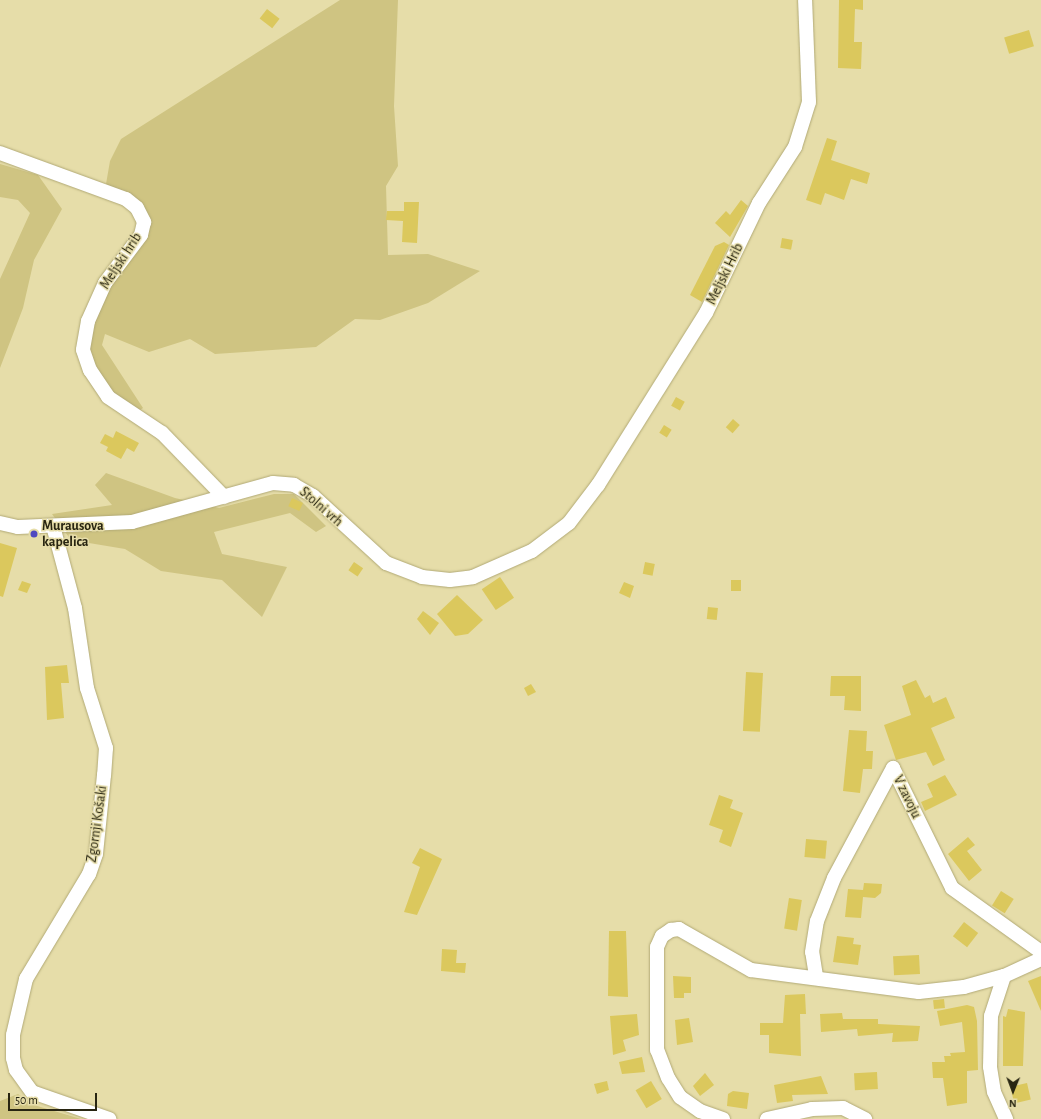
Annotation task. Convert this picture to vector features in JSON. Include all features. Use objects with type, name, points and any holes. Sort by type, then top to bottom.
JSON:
[{"type":"street","name":"Meljski Hrib","points":[[568,523],[598,485],[706,313],[759,203],[795,147],[809,102],[806,0]]},
{"type":"street","name":"Meljski hrib","points":[[0,153],[126,199],[137,208],[144,222],[141,234],[105,283],[88,321],[83,350],[90,370],[108,397],[162,433],[224,498]]},
{"type":"street","name":"Stolni vrh","points":[[0,524],[53,526],[132,522],[224,498],[273,483],[294,485],[312,496],[386,563],[422,576],[450,580],[499,569],[532,551],[568,523]]},
{"type":"street","name":"Zgornji Košaki","points":[[53,526],[75,608],[87,688],[106,748],[94,861],[76,900],[26,979],[15,1021],[13,1058],[19,1077],[32,1092],[108,1119]]},
{"type":"street","name":"V zavoju","points":[[816,976],[812,952],[817,922],[834,878],[893,768],[952,888],[1041,952]]},
{"type":"street","points":[[723,1119],[700,1111],[680,1097],[668,1078],[657,1050],[657,947],[662,936],[679,929],[751,970],[779,976],[816,976],[919,992],[957,988],[1004,976],[1041,959]]},
{"type":"street","points":[[1004,976],[991,1016],[990,1067],[994,1092],[1006,1119]]},
{"type":"street","points":[[767,1119],[812,1109],[843,1108],[865,1119]]},
{"type":"shaded area","points":[[340,0],[398,0],[394,106],[398,166],[386,186],[388,255],[428,254],[480,271],[428,303],[380,320],[355,319],[316,347],[215,354],[190,339],[149,352],[105,334],[102,345],[143,408],[137,412],[112,395],[89,352],[93,321],[108,285],[145,237],[128,194],[106,184],[110,161],[121,139]]},
{"type":"shaded area","points":[[0,164],[38,175],[62,209],[34,260],[23,308],[0,368],[0,279],[30,213],[18,200],[0,197]]},
{"type":"shaded area","points":[[106,473],[175,498],[219,508],[274,494],[294,494],[326,526],[316,532],[290,513],[214,532],[222,554],[287,567],[262,617],[222,580],[161,571],[125,549],[71,540],[52,514],[112,505],[95,485]]},
{"type":"shaded area","points":[[18,1094],[34,1105],[81,1119],[0,1119],[0,1101]]},
{"type":"building","points":[[839,0],[863,0],[863,10],[855,9],[854,42],[862,42],[861,69],[838,68]]},
{"type":"building","points":[[267,9],[280,19],[272,28],[260,18]]},
{"type":"building","points":[[1029,30],[1034,46],[1009,54],[1004,38]]},
{"type":"building","points":[[827,138],[837,141],[831,160],[870,173],[867,184],[851,179],[844,200],[825,193],[821,205],[806,200]]},
{"type":"building","points":[[741,200],[748,206],[730,237],[715,223],[726,211],[730,215]]},
{"type":"building","points":[[404,202],[419,202],[417,243],[402,242],[403,221],[386,220],[387,211],[404,211]]},
{"type":"building","points":[[782,238],[793,240],[791,250],[780,248]]},
{"type":"building","points":[[724,242],[729,245],[702,302],[690,295],[715,246]]},
{"type":"building","points":[[676,397],[685,402],[680,411],[671,406]]},
{"type":"building","points":[[733,419],[740,425],[733,433],[726,427]]},
{"type":"building","points":[[664,425],[672,430],[667,437],[659,433]]},
{"type":"building","points":[[116,431],[139,443],[134,452],[127,448],[121,459],[106,451],[108,447],[100,443],[105,434],[113,438]]},
{"type":"building","points":[[292,498],[303,503],[299,511],[288,506]]},
{"type":"building","points":[[0,543],[17,548],[3,597],[0,596]]},
{"type":"building","points":[[354,562],[363,568],[358,576],[348,570]]},
{"type":"building","points":[[645,562],[655,564],[653,576],[643,574]]},
{"type":"building","points":[[500,577],[514,598],[496,610],[482,589]]},
{"type":"building","points":[[731,580],[741,580],[741,591],[731,591]]},
{"type":"building","points":[[22,581],[31,584],[27,593],[18,590]]},
{"type":"building","points":[[624,582],[634,586],[630,598],[619,593]]},
{"type":"building","points":[[457,595],[483,620],[468,634],[455,636],[437,614]]},
{"type":"building","points":[[708,607],[718,608],[717,620],[707,619]]},
{"type":"building","points":[[423,611],[439,623],[430,635],[417,619]]},
{"type":"building","points":[[67,665],[69,683],[61,683],[64,718],[47,720],[45,667]]},
{"type":"building","points":[[746,672],[763,673],[760,732],[743,731]]},
{"type":"building","points":[[831,676],[861,676],[861,711],[844,710],[845,696],[830,696]]},
{"type":"building","points":[[916,680],[925,698],[930,695],[933,703],[946,697],[955,718],[931,728],[945,760],[933,766],[926,752],[896,760],[884,725],[911,715],[902,686]]},
{"type":"building","points":[[531,684],[536,692],[528,696],[524,688]]},
{"type":"building","points":[[849,730],[867,731],[866,751],[873,751],[872,769],[863,769],[860,793],[843,791]]},
{"type":"building","points":[[945,775],[957,795],[925,811],[921,802],[933,797],[927,784]]},
{"type":"building","points":[[719,795],[733,800],[730,808],[743,813],[731,847],[719,842],[723,830],[709,825]]},
{"type":"building","points":[[968,837],[975,845],[967,851],[982,870],[969,881],[948,854]]},
{"type":"building","points":[[806,839],[827,841],[825,859],[804,857]]},
{"type":"building","points":[[420,848],[442,859],[417,915],[404,912],[420,867],[412,863]]},
{"type":"building","points":[[864,883],[882,884],[881,893],[875,898],[863,897],[861,918],[845,917],[848,889],[863,890]]},
{"type":"building","points":[[1001,891],[1014,899],[1005,913],[992,905]]},
{"type":"building","points":[[789,898],[802,900],[797,931],[784,929]]},
{"type":"building","points":[[964,922],[978,933],[967,947],[953,936]]},
{"type":"building","points":[[609,931],[626,931],[628,997],[608,996]]},
{"type":"building","points":[[837,936],[854,938],[853,944],[861,945],[858,965],[833,962]]},
{"type":"building","points":[[442,949],[457,950],[456,963],[466,963],[465,973],[441,971]]},
{"type":"building","points":[[919,955],[920,974],[894,975],[893,956]]},
{"type":"building","points":[[673,976],[691,977],[691,993],[684,993],[684,998],[674,998]]},
{"type":"building","points":[[1041,976],[1041,1011],[1028,981]]},
{"type":"building","points":[[805,994],[806,1014],[800,1014],[801,1056],[769,1053],[769,1035],[760,1035],[760,1023],[783,1023],[785,995]]},
{"type":"building","points":[[944,999],[945,1008],[934,1009],[933,1000]]},
{"type":"building","points":[[967,1005],[974,1007],[977,1021],[978,1070],[967,1071],[967,1103],[947,1106],[943,1078],[933,1078],[932,1062],[945,1062],[944,1056],[951,1056],[950,1053],[965,1052],[962,1022],[940,1026],[937,1011]]},
{"type":"building","points":[[1008,1009],[1025,1012],[1023,1066],[1003,1066],[1003,1016],[1006,1017]]},
{"type":"building","points":[[842,1013],[843,1019],[878,1019],[878,1024],[920,1026],[918,1041],[892,1042],[893,1033],[858,1036],[857,1029],[821,1032],[820,1014]]},
{"type":"building","points":[[637,1014],[639,1035],[623,1040],[626,1051],[613,1055],[610,1016]]},
{"type":"building","points":[[689,1018],[693,1042],[677,1045],[675,1020]]},
{"type":"building","points":[[642,1057],[645,1072],[622,1074],[619,1062]]},
{"type":"building","points":[[877,1072],[878,1089],[855,1090],[854,1073]]},
{"type":"building","points":[[705,1073],[714,1085],[700,1096],[693,1086]]},
{"type":"building","points":[[821,1076],[828,1094],[792,1095],[793,1101],[777,1103],[774,1085]]},
{"type":"building","points":[[607,1081],[609,1090],[597,1094],[594,1084]]},
{"type":"building","points":[[651,1081],[662,1099],[646,1108],[636,1090]]},
{"type":"building","points":[[1027,1083],[1031,1100],[1014,1103],[1010,1087]]},
{"type":"building","points":[[733,1091],[749,1093],[747,1109],[727,1106],[728,1094]]},
{"type":"place","name":"Murausova kapelica","points":[[34,534]]}]
